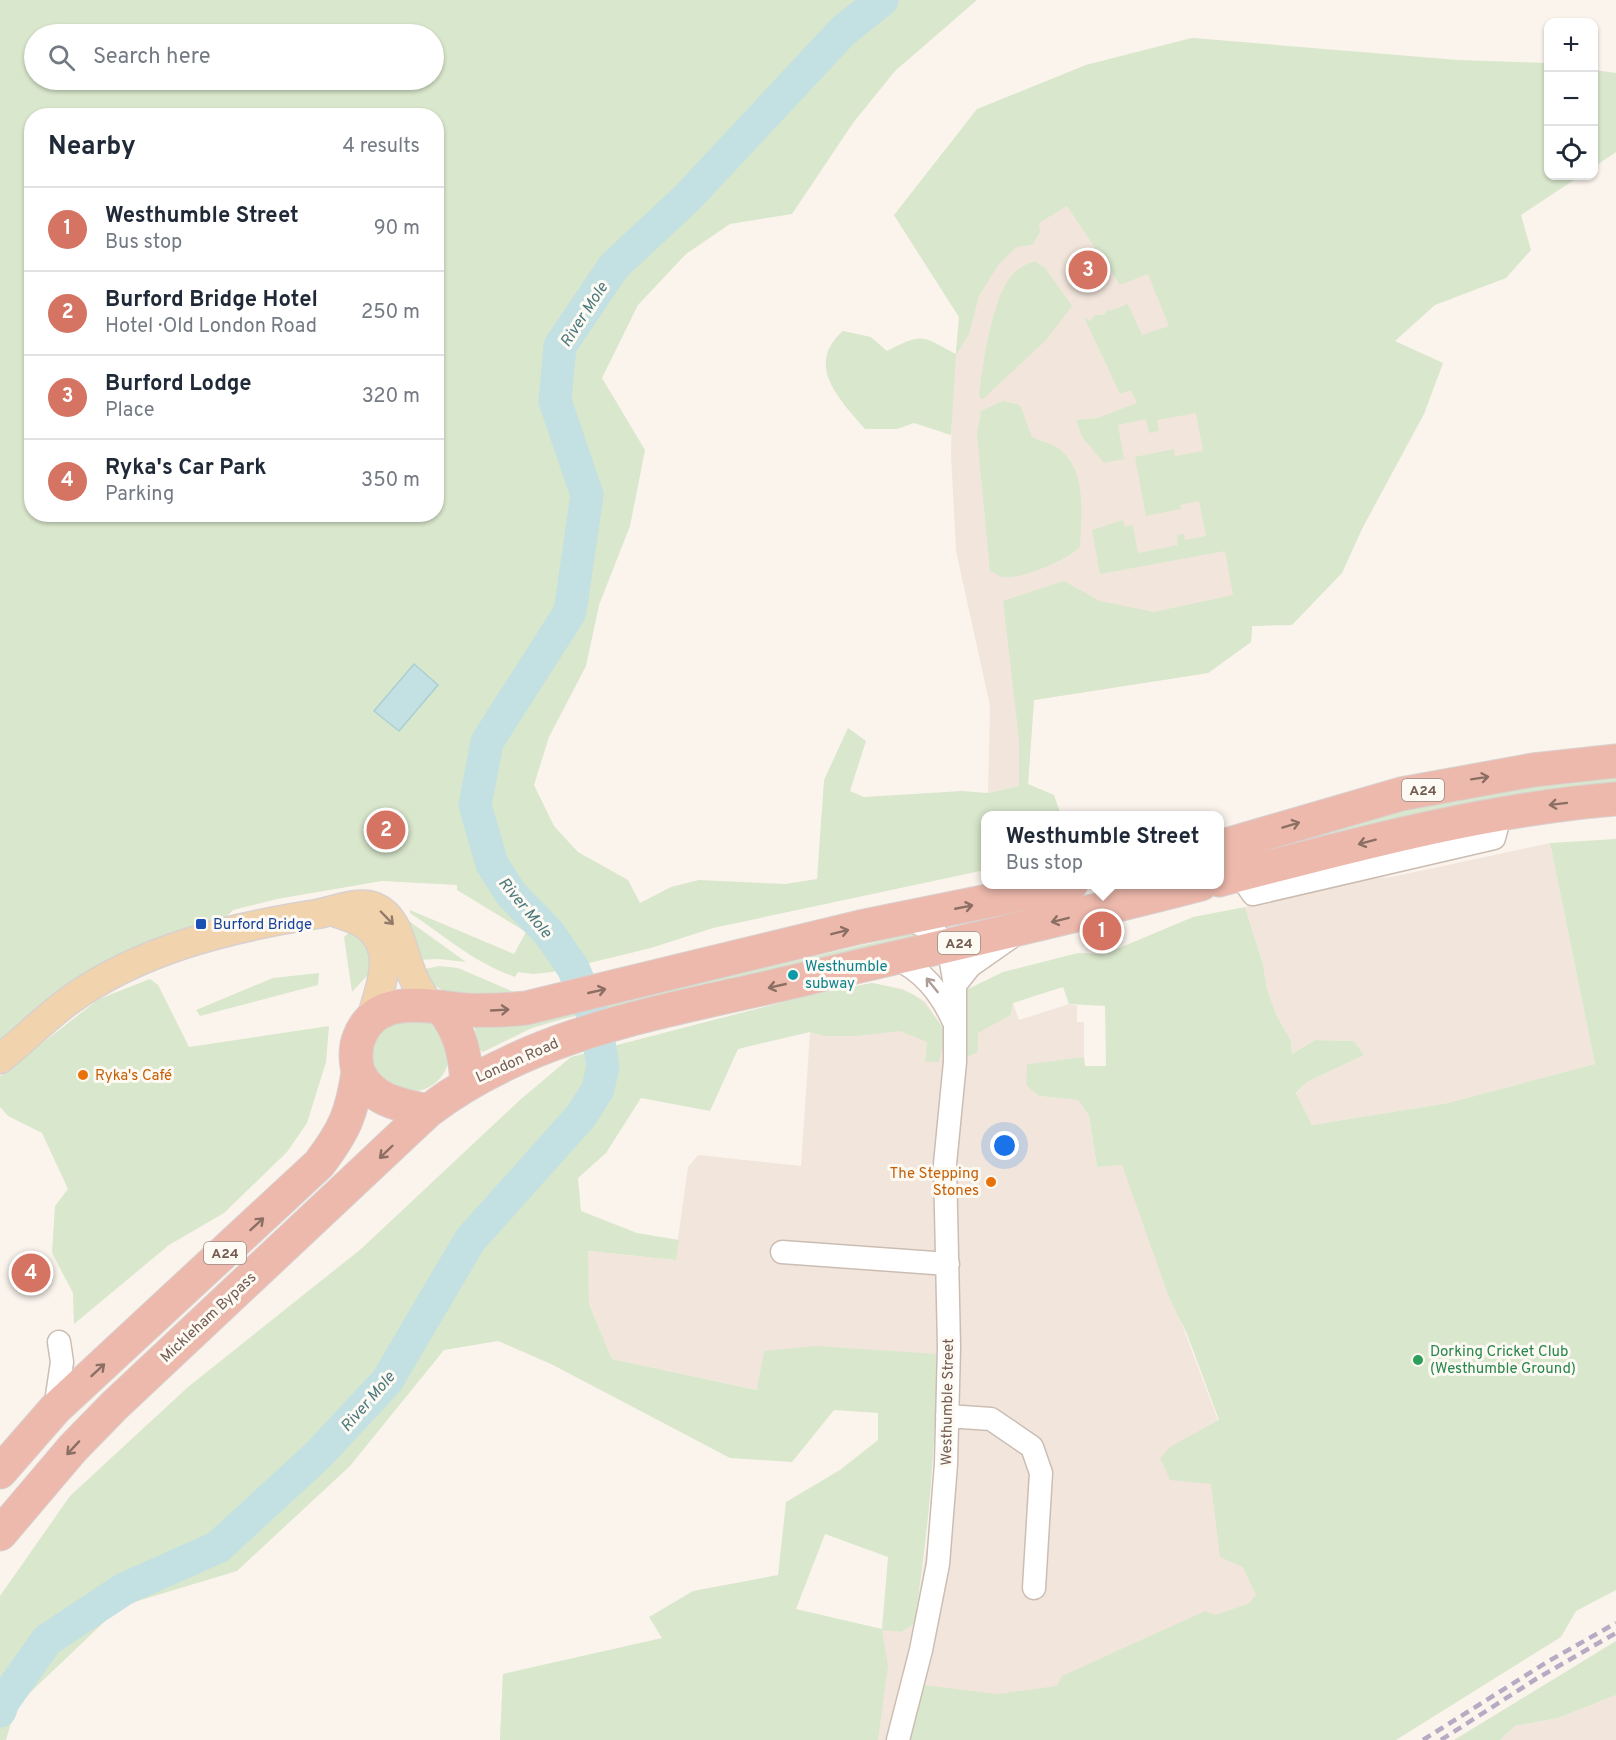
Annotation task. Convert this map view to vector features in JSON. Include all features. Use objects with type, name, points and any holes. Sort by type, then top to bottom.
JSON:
[{"type":"highway","name":"A24","points":[[1224,846],[1401,794],[1533,770],[1616,761]]},
{"type":"highway","name":"A24","points":[[1230,877],[1438,824],[1501,812],[1616,799]]},
{"type":"highway","name":"A24","points":[[435,1006],[498,1011],[559,1000],[907,918],[1051,889]]},
{"type":"highway","name":"A24","points":[[895,958],[1185,889]]},
{"type":"highway","name":"London Road","points":[[467,1083],[506,1063],[567,1038],[643,1017],[895,958]]},
{"type":"highway","points":[[435,1006],[459,1033],[467,1083],[428,1111],[381,1098],[368,1088],[358,1072],[357,1041],[372,1016],[387,1008],[435,1006]]},
{"type":"highway","name":"A24","points":[[0,1472],[55,1409],[319,1164],[342,1134],[354,1101],[358,1072]]},
{"type":"highway","name":"Mickleham Bypass","points":[[0,1534],[73,1448],[114,1406],[428,1111]]},
{"type":"main road","points":[[0,1059],[70,1000],[127,967],[186,945],[255,924],[335,912],[354,905],[375,907],[385,914],[398,933],[410,969],[435,1006]]},
{"type":"main road","points":[[335,912],[365,925],[379,938],[384,955],[384,975],[372,1016]]},
{"type":"street","points":[[907,918],[932,930],[948,945]]},
{"type":"street","points":[[955,985],[970,966],[1023,929]]},
{"type":"street","name":"Westhumble Street","points":[[898,1740],[921,1650],[938,1564],[948,1416],[948,1264],[945,1164],[955,1062],[955,985],[948,945]]},
{"type":"street","name":"Westhumble Street","points":[[895,958],[912,966],[926,977],[944,1001],[955,1024]]},
{"type":"street","points":[[782,1252],[948,1264]]},
{"type":"street","points":[[55,1409],[62,1362],[59,1342]]},
{"type":"street","points":[[948,1416],[991,1419],[1032,1447],[1041,1473],[1034,1588]]},
{"type":"shaded area","points":[[1192,38],[1372,54],[1351,323],[1253,606],[1251,642],[1208,673],[1034,700],[1028,784],[988,793],[990,706],[956,551],[951,455],[952,393],[959,317],[894,215],[1086,65]]},
{"type":"shaded area","points":[[1550,843],[1595,1064],[1448,1103],[1312,1125],[1296,1094],[1307,1082],[1364,1055],[1354,1041],[1315,1040],[1292,1054],[1291,1041],[1276,1014],[1267,989],[1263,964],[1245,907],[1349,880],[1391,877]]},
{"type":"shaded area","points":[[872,983],[903,989],[925,1001],[946,1033],[977,1033],[1011,1015],[1013,1003],[1019,1020],[1069,1004],[1077,1006],[1077,1022],[1084,1022],[1084,1057],[1027,1064],[1039,1096],[1078,1100],[1089,1116],[1097,1167],[1122,1165],[1302,1643],[1237,1740],[500,1740],[503,1674],[882,1629],[900,1632],[914,1624],[928,1538],[935,1451],[937,1354],[758,1390],[612,1359],[589,1304],[587,1251],[675,1260],[688,1167],[698,1155],[801,1166],[810,1032],[806,996]]},
{"type":"shaded area","points":[[1616,1695],[1616,1740],[1500,1740],[1515,1726],[1558,1718]]},
{"type":"green space","points":[[0,0],[977,0],[895,71],[853,123],[792,214],[730,224],[686,254],[638,305],[602,378],[645,450],[630,526],[599,605],[586,666],[549,737],[534,785],[554,826],[578,852],[628,880],[640,903],[671,887],[699,880],[785,884],[817,879],[824,780],[848,728],[866,741],[850,791],[864,797],[962,791],[988,793],[1019,786],[1019,739],[1003,601],[1064,581],[1100,601],[1154,612],[1233,595],[1225,551],[1100,574],[1092,530],[1123,520],[1125,527],[1133,525],[1138,553],[1178,545],[1177,535],[1184,534],[1185,540],[1206,536],[1199,501],[1180,505],[1181,509],[1146,516],[1135,457],[1174,449],[1175,456],[1203,451],[1196,413],[1157,420],[1159,431],[1149,433],[1146,419],[1118,425],[1124,459],[1104,463],[1082,437],[1076,420],[1098,418],[1137,403],[1131,390],[1120,394],[1084,317],[1090,321],[1095,315],[1104,315],[1108,309],[1110,311],[1128,304],[1142,335],[1169,326],[1148,274],[1120,285],[1067,206],[1039,223],[1040,232],[1032,245],[1016,247],[999,264],[979,296],[969,334],[956,355],[951,435],[914,423],[897,429],[865,429],[830,382],[826,369],[826,357],[832,344],[843,331],[871,337],[887,351],[908,341],[922,339],[936,343],[956,354],[959,317],[894,215],[977,109],[1086,65],[1192,38],[1458,60],[1544,63],[1544,180],[1574,180],[1521,215],[1531,250],[1506,278],[1435,305],[1395,341],[1443,363],[1424,414],[1363,527],[1342,573],[1292,625],[1252,626],[1251,642],[1208,673],[1034,700],[1028,784],[1054,795],[1060,811],[981,811],[981,871],[713,928],[651,948],[552,972],[533,974],[518,972],[515,977],[486,964],[460,948],[410,913],[410,910],[514,954],[526,932],[457,890],[457,885],[382,881],[277,899],[233,910],[222,921],[109,965],[56,991],[0,1042]]},
{"type":"green space","points":[[1598,71],[1616,73],[1616,152],[1598,164]]},
{"type":"green space","points":[[1035,261],[1045,268],[1072,306],[1046,340],[983,399],[979,397],[989,335],[1003,289],[1020,268]]},
{"type":"green space","points":[[1003,401],[1020,405],[1032,437],[1055,446],[1068,457],[1074,468],[1081,494],[1080,547],[1065,558],[1043,568],[1010,577],[1002,577],[990,571],[977,435],[981,411]]},
{"type":"green space","points":[[1616,771],[1616,789],[1224,869],[1224,856],[1335,823]]},
{"type":"green space","points":[[1616,839],[1616,1590],[1576,1611],[1561,1637],[1396,1740],[907,1740],[923,1685],[997,1694],[1057,1686],[1062,1676],[1205,1611],[1215,1615],[1248,1604],[1256,1595],[1243,1567],[1220,1557],[1211,1484],[1170,1480],[1160,1458],[1170,1447],[1219,1420],[1187,1334],[1169,1297],[1122,1165],[1097,1167],[1089,1116],[1078,1100],[1039,1096],[1026,1085],[1027,1064],[1084,1057],[1085,1066],[1106,1066],[1105,1006],[1069,1004],[1063,987],[1013,1003],[1011,1015],[978,1033],[978,1052],[964,1058],[966,990],[1003,972],[1078,953],[1105,954],[1193,917],[1245,907],[1263,964],[1267,989],[1276,1014],[1291,1041],[1292,1054],[1315,1040],[1354,1041],[1364,1055],[1307,1082],[1296,1093],[1312,1125],[1448,1103],[1595,1064],[1550,843]]},
{"type":"green space","points":[[402,916],[466,962],[438,959],[415,960]]},
{"type":"green space","points":[[352,930],[362,936],[377,965],[352,992],[344,937]]},
{"type":"green space","points":[[920,932],[917,942],[903,939],[563,1019],[532,1028],[483,1052],[480,1050],[474,1026],[711,980]]},
{"type":"green space","points":[[439,966],[458,968],[521,995],[516,1000],[476,998],[450,993],[438,988],[420,970]]},
{"type":"green space","points":[[319,973],[318,985],[200,1016],[196,1010],[273,978]]},
{"type":"green space","points":[[150,979],[158,985],[189,1047],[329,1026],[326,1062],[307,1123],[287,1152],[224,1213],[169,1245],[74,1324],[73,1293],[52,1253],[55,1206],[68,1189],[42,1133],[8,1116],[0,1107],[0,1076],[99,999]]},
{"type":"green space","points":[[872,983],[909,992],[923,1002],[946,1033],[939,1062],[925,1062],[927,1042],[900,1031],[856,1036],[824,1036],[810,1032],[738,1049],[710,1111],[641,1098],[606,1153],[578,1178],[581,1211],[637,1233],[679,1240],[676,1260],[588,1251],[589,1304],[612,1359],[757,1390],[764,1351],[816,1346],[938,1354],[930,1490],[924,1556],[914,1624],[901,1632],[882,1630],[888,1666],[878,1740],[500,1740],[503,1674],[662,1638],[649,1617],[693,1591],[778,1575],[786,1502],[840,1470],[878,1440],[878,1413],[834,1410],[792,1462],[730,1458],[553,1365],[498,1341],[444,1350],[350,1466],[237,1571],[121,1606],[16,1706],[6,1740],[0,1740],[0,1596],[70,1496],[188,1387],[361,1249],[521,1099],[571,1057],[806,996]],"holes":[[[825,1534],[888,1557],[882,1629],[796,1609]]]},
{"type":"green space","points":[[396,1016],[434,1022],[448,1051],[449,1057],[444,1073],[432,1085],[419,1091],[404,1091],[391,1086],[380,1077],[373,1065],[371,1050],[376,1035]]},
{"type":"green space","points":[[1616,1641],[1616,1695],[1558,1718],[1515,1726],[1500,1740],[1454,1740]]},
{"type":"water","points":[[414,664],[438,685],[399,731],[374,711]]},
{"type":"waterway","name":"River Mole","points":[[0,1711],[3,1702],[47,1640],[124,1589],[218,1547],[318,1455],[387,1381],[470,1240],[581,1116],[598,1089],[603,1066],[595,1019],[573,968],[549,933],[511,894],[492,864],[475,805],[487,742],[570,612],[587,495],[555,401],[560,346],[614,266],[688,197],[843,31],[882,0]]},
{"type":"railway","points":[[1423,1740],[1547,1662],[1616,1623]]},
{"type":"railway","points":[[1441,1740],[1536,1679],[1616,1633]]},
{"type":"place","name":"Burford Lodge","points":[[1088,270]]},
{"type":"place","name":"Burford Bridge Hotel","points":[[386,830]]},
{"type":"place","name":"Burford Bridge","points":[[201,924]]},
{"type":"place","name":"Westhumble Street","points":[[1102,931]]},
{"type":"place","name":"Westhumble subway","points":[[793,975]]},
{"type":"place","name":"Ryka's Café","points":[[83,1075]]},
{"type":"place","name":"The Stepping Stones","points":[[991,1182]]},
{"type":"place","name":"Ryka's Car Park","points":[[31,1273]]},
{"type":"place","name":"Dorking Cricket Club (Westhumble Ground)","points":[[1418,1360]]}]
